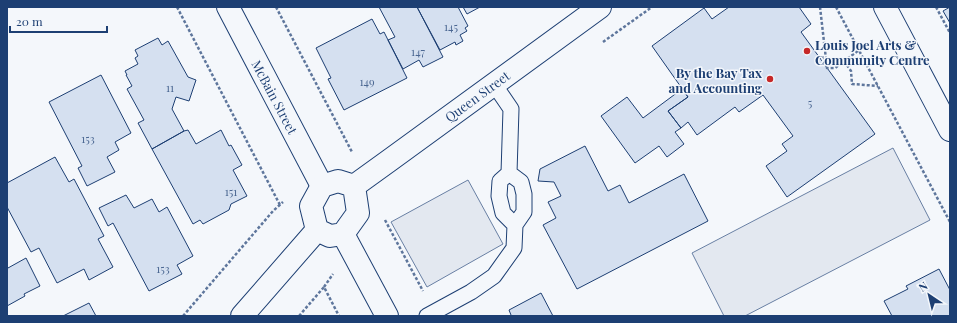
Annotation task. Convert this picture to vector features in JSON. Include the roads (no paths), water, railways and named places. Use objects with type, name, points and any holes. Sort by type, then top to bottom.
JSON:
[{"type":"main road","name":"McBain Street","points":[[228,7],[322,186]]},
{"type":"main road","name":"Queen Street","points":[[354,186],[600,7]]},
{"type":"main road","points":[[885,7],[950,130]]},
{"type":"main road","points":[[338,181],[354,186],[358,213],[343,234],[330,236],[317,230],[311,206],[322,186],[338,181]]},
{"type":"main road","points":[[242,316],[317,230]]},
{"type":"main road","points":[[343,234],[387,316]]},
{"type":"lane","points":[[494,84],[511,109],[509,173],[500,181],[499,196],[502,213],[515,225]]},
{"type":"lane","points":[[427,316],[471,292],[494,276],[514,248],[515,225],[524,212],[524,194],[521,182],[509,173]]},
{"type":"place","name":"Louis Joel Arts & Community Centre","points":[[807,51]]},
{"type":"place","name":"By the Bay Tax and Accounting","points":[[770,79]]}]
